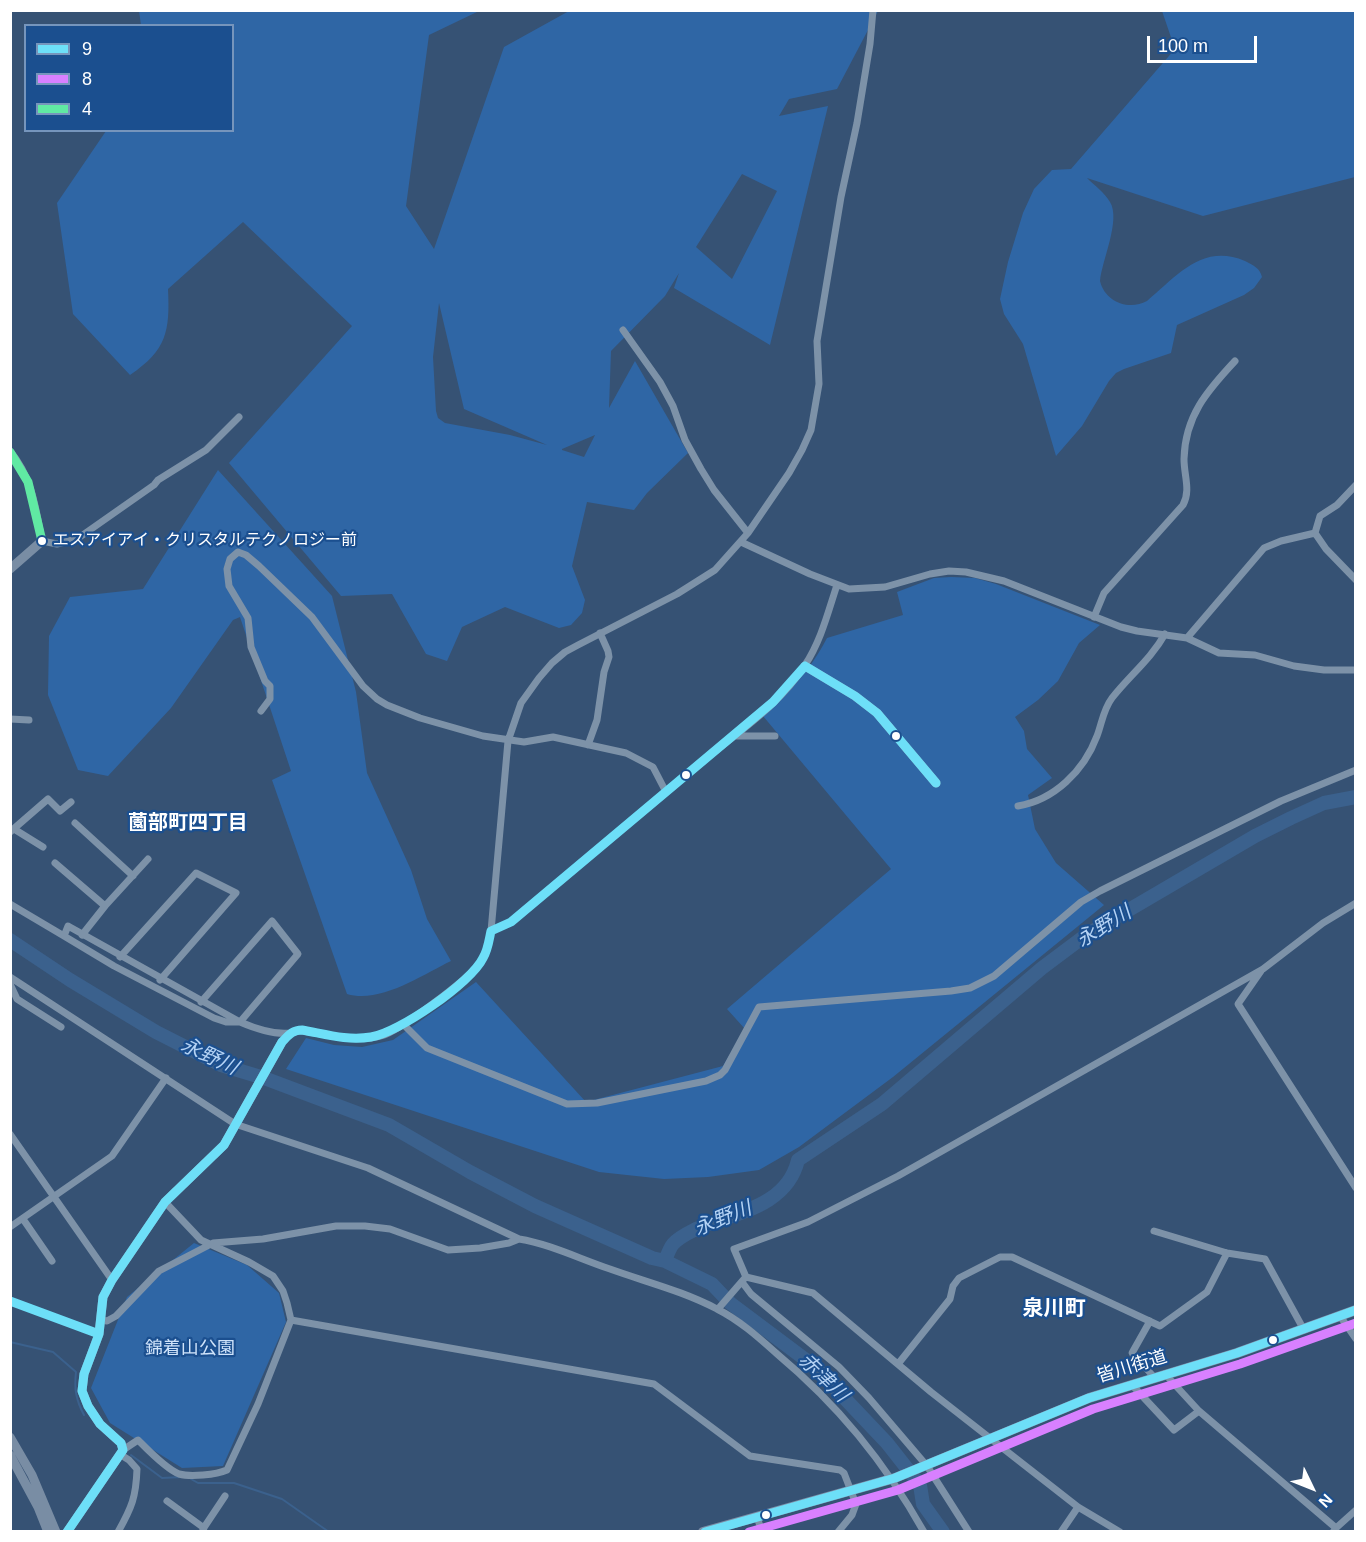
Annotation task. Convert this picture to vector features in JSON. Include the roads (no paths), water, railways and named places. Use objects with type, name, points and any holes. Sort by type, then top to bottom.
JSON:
[{"type":"main road","name":"皆川街道","points":[[893,1478],[993,1439],[1065,1407],[1304,1330],[1356,1310]]},
{"type":"main road","points":[[703,1532],[851,1492],[893,1478]]},
{"type":"street","points":[[64,936],[68,926],[160,980],[240,1022],[262,1029],[290,1033],[302,1030],[333,1037],[381,1036],[403,1024],[475,969],[486,951],[491,931],[508,741],[522,703],[539,678],[565,652],[677,594],[715,570],[748,533],[789,473],[811,430],[819,384],[817,341],[838,208],[864,83],[873,10]]},
{"type":"street","points":[[623,330],[669,398],[701,470],[748,533]]},
{"type":"street","points":[[1094,616],[1104,593],[1183,505],[1188,495],[1184,460],[1190,422],[1200,402],[1235,361]]},
{"type":"street","points":[[42,541],[57,544],[77,538],[158,480],[206,450],[239,417]]},
{"type":"street","points":[[10,451],[28,478],[35,501],[42,541]]},
{"type":"street","points":[[1315,533],[1320,516],[1337,505],[1356,485]]},
{"type":"street","points":[[1315,533],[1326,549],[1356,580]]},
{"type":"street","points":[[1187,638],[1264,548],[1281,540],[1315,533]]},
{"type":"street","points":[[10,569],[42,541]]},
{"type":"street","points":[[741,542],[849,589],[885,587],[949,571],[966,572],[1004,581],[1137,632],[1187,638],[1219,653],[1255,655],[1294,666],[1324,670],[1356,670]]},
{"type":"street","points":[[261,711],[270,699],[270,686],[265,681],[251,647],[248,618],[229,586],[227,569],[230,559],[238,552],[246,555],[259,566],[312,617],[363,686],[377,699],[420,718],[483,736],[524,742],[553,737],[626,753],[653,767],[666,792]]},
{"type":"street","points":[[491,931],[512,922],[773,702],[805,666],[819,638],[837,585]]},
{"type":"street","points":[[588,745],[597,720],[604,672],[609,657],[609,651],[600,633]]},
{"type":"street","points":[[1018,806],[1041,800],[1075,774],[1094,744],[1100,720],[1112,698],[1158,647],[1166,634]]},
{"type":"street","points":[[805,666],[855,696],[877,713],[936,783]]},
{"type":"street","points":[[10,719],[29,720]]},
{"type":"street","points":[[733,736],[775,736]]},
{"type":"street","points":[[403,1024],[427,1048],[567,1104],[597,1103],[706,1081],[720,1075],[725,1070],[759,1006],[970,988],[982,983],[1008,964],[1081,902],[1100,891],[1281,801],[1356,770]]},
{"type":"street","points":[[43,847],[12,830],[48,799],[60,812],[71,801]]},
{"type":"street","points":[[75,823],[133,876]]},
{"type":"street","points":[[82,935],[148,859]]},
{"type":"street","points":[[55,863],[105,906]]},
{"type":"street","points":[[120,957],[196,873],[236,893],[160,980]]},
{"type":"street","points":[[969,1532],[925,1467],[869,1398],[838,1367],[741,1282],[734,1249],[808,1222],[898,1176],[1263,969],[1323,923],[1356,903]]},
{"type":"street","points":[[10,904],[123,971],[226,1022],[240,1022],[298,954],[272,921],[201,1002]]},
{"type":"street","points":[[1263,969],[1238,1004],[1356,1188]]},
{"type":"street","points":[[10,977],[165,1078],[237,1120],[376,1171],[519,1239],[535,1241],[720,1308],[753,1333],[823,1395],[849,1422],[893,1478],[924,1532]]},
{"type":"street","points":[[10,984],[16,999],[61,1027]]},
{"type":"street","points":[[118,1532],[136,1495],[137,1469],[122,1452],[122,1445],[117,1439],[99,1424],[82,1391],[84,1374],[99,1334],[103,1297],[165,1202],[217,1153],[282,1042],[290,1033]]},
{"type":"street","points":[[10,1227],[112,1156],[165,1078]]},
{"type":"street","points":[[10,1134],[112,1280]]},
{"type":"street","points":[[67,1532],[122,1452],[138,1440],[179,1474],[212,1474],[226,1470],[258,1404],[291,1320],[283,1290],[273,1276],[201,1240],[165,1202]]},
{"type":"street","points":[[23,1219],[52,1262]]},
{"type":"street","points":[[101,1320],[107,1321],[116,1316],[159,1271],[209,1244],[297,1234],[336,1226],[390,1229],[448,1250],[480,1248],[519,1239]]},
{"type":"street","points":[[1154,1231],[1227,1253],[1265,1259],[1304,1330]]},
{"type":"street","points":[[898,1364],[950,1299],[953,1286],[959,1278],[1000,1257],[1012,1257],[1160,1326],[1207,1292],[1227,1253]]},
{"type":"street","points":[[720,1308],[741,1282]]},
{"type":"street","points":[[741,1282],[813,1293],[898,1364],[1078,1507],[1120,1532]]},
{"type":"street","points":[[10,1301],[99,1334]]},
{"type":"street","points":[[1341,1316],[1356,1339]]},
{"type":"street","points":[[291,1320],[654,1384],[750,1456],[766,1460],[834,1467],[844,1473],[856,1504],[854,1511],[838,1532]]},
{"type":"street","points":[[1150,1321],[1132,1353],[1334,1530],[1356,1510]]},
{"type":"street","points":[[1132,1384],[1174,1430],[1199,1411]]},
{"type":"street","points":[[10,1437],[32,1475],[56,1532]]},
{"type":"street","points":[[10,1455],[38,1507],[48,1532]]},
{"type":"street","points":[[167,1501],[203,1530],[225,1496]]},
{"type":"street","points":[[1061,1532],[1078,1507]]},
{"type":"street","points":[[757,1517],[762,1532]]},
{"type":"waterway","name":"永野川","points":[[665,1261],[673,1244],[684,1235],[742,1213],[771,1198],[792,1176],[798,1160],[882,1104],[1042,968],[1086,935],[1255,836],[1324,803],[1356,797]]},
{"type":"waterway","name":"永野川","points":[[10,940],[70,980],[156,1032],[221,1065],[264,1078],[389,1125],[470,1172],[535,1206],[652,1258],[665,1261],[712,1284],[730,1303],[814,1366],[887,1443],[920,1485],[923,1504],[943,1532]]},
{"type":"waterway","points":[[10,1342],[53,1352],[76,1372],[76,1394],[84,1415]]},
{"type":"waterway","points":[[131,1455],[162,1478],[182,1477]]},
{"type":"waterway","points":[[191,1479],[198,1483],[234,1483],[282,1499],[329,1532]]},
{"type":"place","name":"エスアイアイ・クリスタルテクノロジー前","points":[[42,541]]},
{"type":"district","name":"薗部町四丁目","points":[[188,823]]},
{"type":"district","name":"泉川町","points":[[1054,1309]]},
{"type":"park label","name":"錦着山公園","points":[[190,1349]]},
{"type":"water label","name":"赤津川","points":[[823,1378]]}]
